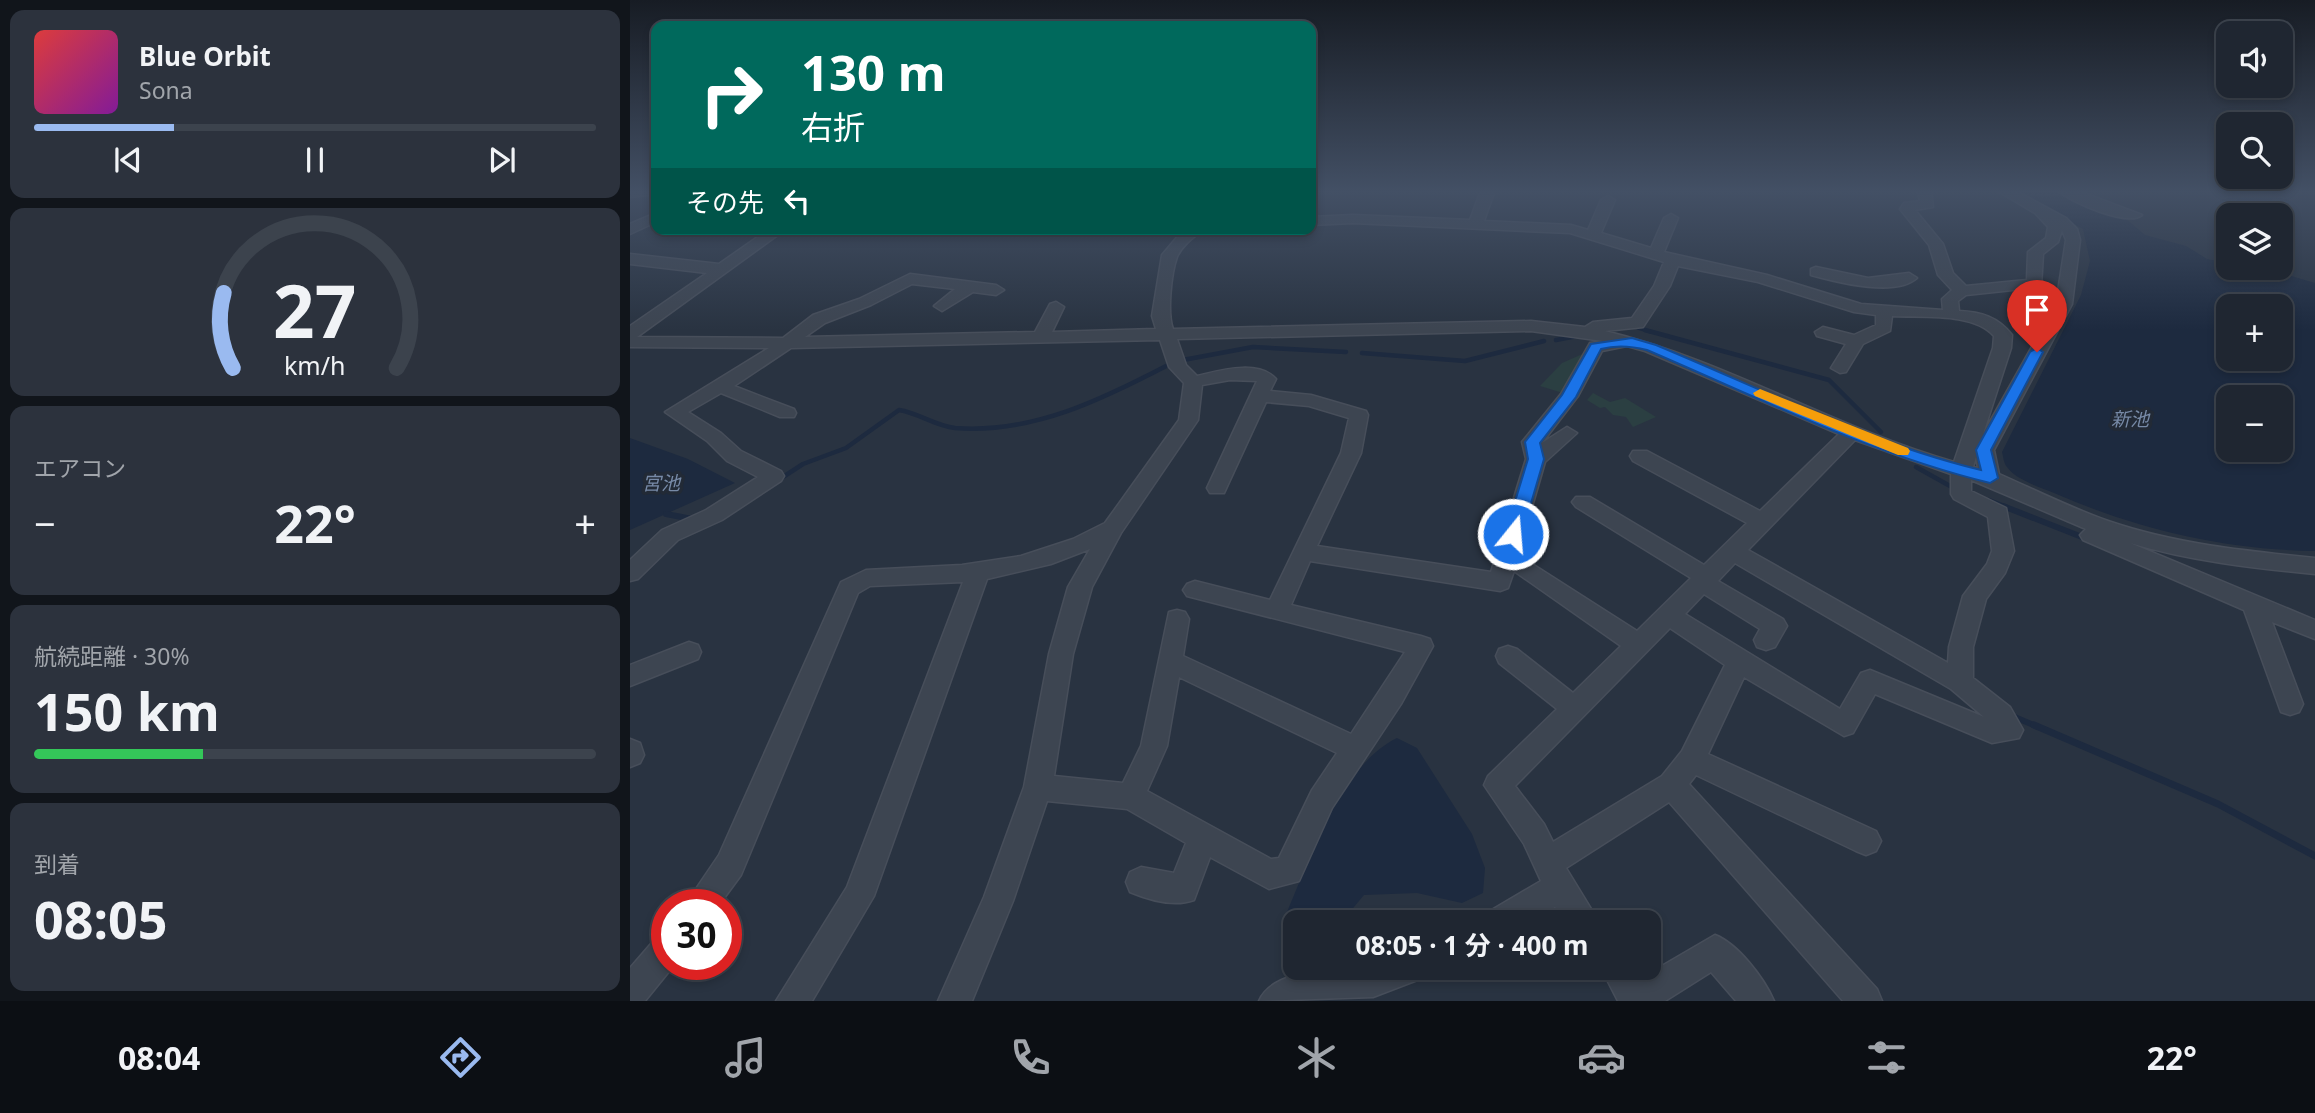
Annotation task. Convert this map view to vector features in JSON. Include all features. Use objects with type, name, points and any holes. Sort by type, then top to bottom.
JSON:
[{"type":"street","points":[[630,334],[768,237]]},
{"type":"street","points":[[1185,237],[1170,255],[1163,326],[1178,367],[1193,382]]},
{"type":"street","points":[[1599,237],[1673,260],[1796,288],[1860,309],[1951,313],[1977,317],[1994,325],[2003,335],[2002,348],[1961,476],[1961,494],[1998,513],[2003,551],[1997,567],[1975,596],[1961,647],[1960,682]]},
{"type":"street","points":[[1656,254],[1663,237]]},
{"type":"street","points":[[1930,237],[1936,244],[1946,275],[1962,290]]},
{"type":"street","points":[[1951,313],[1950,299],[1962,290],[2035,284],[2036,252],[2053,241],[2054,237]]},
{"type":"street","points":[[1990,478],[1984,450],[2064,304],[2070,275],[2072,237]]},
{"type":"street","points":[[630,259],[663,265],[722,269]]},
{"type":"street","points":[[1306,552],[1500,582],[1536,459],[1554,436],[1569,397],[1595,347],[1630,335],[1662,286],[1673,260]]},
{"type":"street","points":[[1796,288],[1821,269],[1868,283],[1909,278]]},
{"type":"street","points":[[630,573],[670,534],[714,515],[758,489],[774,476],[734,456],[714,437],[674,412],[754,367],[819,319],[865,302],[910,279],[996,290]]},
{"type":"street","points":[[942,306],[969,287]]},
{"type":"street","points":[[1041,337],[1056,307]]},
{"type":"street","points":[[1840,368],[1856,341],[1884,327],[1884,311]]},
{"type":"street","points":[[630,342],[788,343],[1134,336],[1163,326],[1531,326],[1630,335],[1651,347],[1961,476],[2315,630]]},
{"type":"street","points":[[1823,332],[1856,341]]},
{"type":"street","points":[[1193,382],[1226,375],[1258,374],[1267,379],[1217,488]]},
{"type":"street","points":[[955,1001],[998,901],[1038,787],[1062,654],[1080,587],[1112,529],[1188,420],[1193,382]]},
{"type":"street","points":[[719,386],[787,413]]},
{"type":"street","points":[[1260,396],[1311,401],[1359,415],[1351,453],[1332,488],[1306,552],[1292,574],[1278,608]]},
{"type":"street","points":[[1577,910],[1534,834],[1498,785],[1852,432]]},
{"type":"street","points":[[1640,456],[1762,522]]},
{"type":"street","points":[[1961,476],[1990,478],[2100,526],[2168,546],[2241,559],[2315,566]]},
{"type":"street","points":[[1583,502],[1775,626],[1766,640]]},
{"type":"street","points":[[712,889],[730,865],[849,588],[866,578],[977,574],[1005,570],[1074,550],[1112,529]]},
{"type":"street","points":[[1670,616],[1844,725],[1870,680],[1993,732],[2010,730],[2001,715],[1960,682],[1734,552]]},
{"type":"street","points":[[1506,559],[1520,564],[1640,646]]},
{"type":"street","points":[[793,1001],[859,896],[977,574]]},
{"type":"street","points":[[1038,787],[1131,797],[1269,874],[1288,871],[1322,799],[1422,646],[1278,608],[1195,590]]},
{"type":"street","points":[[2254,604],[2290,704]]},
{"type":"street","points":[[1131,797],[1154,746],[1177,619]]},
{"type":"street","points":[[630,676],[689,652]]},
{"type":"street","points":[[1508,656],[1575,709]]},
{"type":"street","points":[[1170,661],[1355,749]]},
{"type":"street","points":[[1514,910],[1555,874],[1672,785],[1692,760],[1739,661]]},
{"type":"street","points":[[1692,760],[1866,841]]},
{"type":"street","points":[[1672,785],[1865,1001]]},
{"type":"street","points":[[1141,882],[1183,889],[1203,838]]},
{"type":"street","points":[[1625,980],[1637,999],[1715,951],[1756,1001]]},
{"type":"street","points":[[630,994],[651,968]]},
{"type":"street","points":[[1276,1001],[1316,994],[1335,981],[1376,980]]},
{"type":"green space","points":[[1587,352],[1566,394],[1540,386],[1562,363]]},
{"type":"green space","points":[[1593,393],[1610,402],[1625,398],[1656,417],[1633,427],[1626,417],[1613,415],[1605,407],[1600,408],[1587,400]]},
{"type":"water","name":"新池","points":[[2085,237],[2151,237],[2186,246],[2207,259],[2216,261],[2216,280],[2293,280],[2293,277],[2315,283],[2315,551],[2248,547],[2149,527],[2085,506],[2035,486],[2011,472],[2002,452],[2081,295],[2090,261]]},
{"type":"water","name":"宮池","points":[[630,438],[688,459],[735,483],[630,530]]},
{"type":"water","points":[[1397,738],[1417,748],[1472,834],[1485,868],[1483,893],[1462,903],[1417,893],[1364,895],[1352,910],[1288,910],[1330,814],[1344,790],[1377,751]]},
{"type":"waterway","points":[[1638,328],[1651,332]]},
{"type":"waterway","points":[[1645,330],[1829,380],[1881,432]]},
{"type":"waterway","points":[[1556,340],[1582,335]]},
{"type":"waterway","points":[[1362,353],[1465,361],[1544,341]]},
{"type":"waterway","points":[[1183,360],[1253,347],[1346,352]]},
{"type":"waterway","points":[[780,479],[803,464],[846,448],[899,410],[955,428],[1012,425],[1040,420],[1093,401],[1170,364]]},
{"type":"waterway","points":[[1916,467],[1950,486]]},
{"type":"waterway","points":[[1989,500],[2007,507]]},
{"type":"waterway","points":[[2003,506],[2087,539]]},
{"type":"waterway","points":[[666,514],[692,519]]},
{"type":"waterway","points":[[2010,715],[2038,727]]},
{"type":"waterway","points":[[2034,725],[2218,804],[2315,856]]},
{"type":"slow traffic","points":[[1760,393],[1903,451]]},
{"type":"route","points":[[1513,534],[1536,459],[1532,442],[1569,397],[1595,347],[1603,344],[1632,342],[1651,347],[1852,432],[1944,466],[1990,478],[1984,450],[2037,352]]}]
